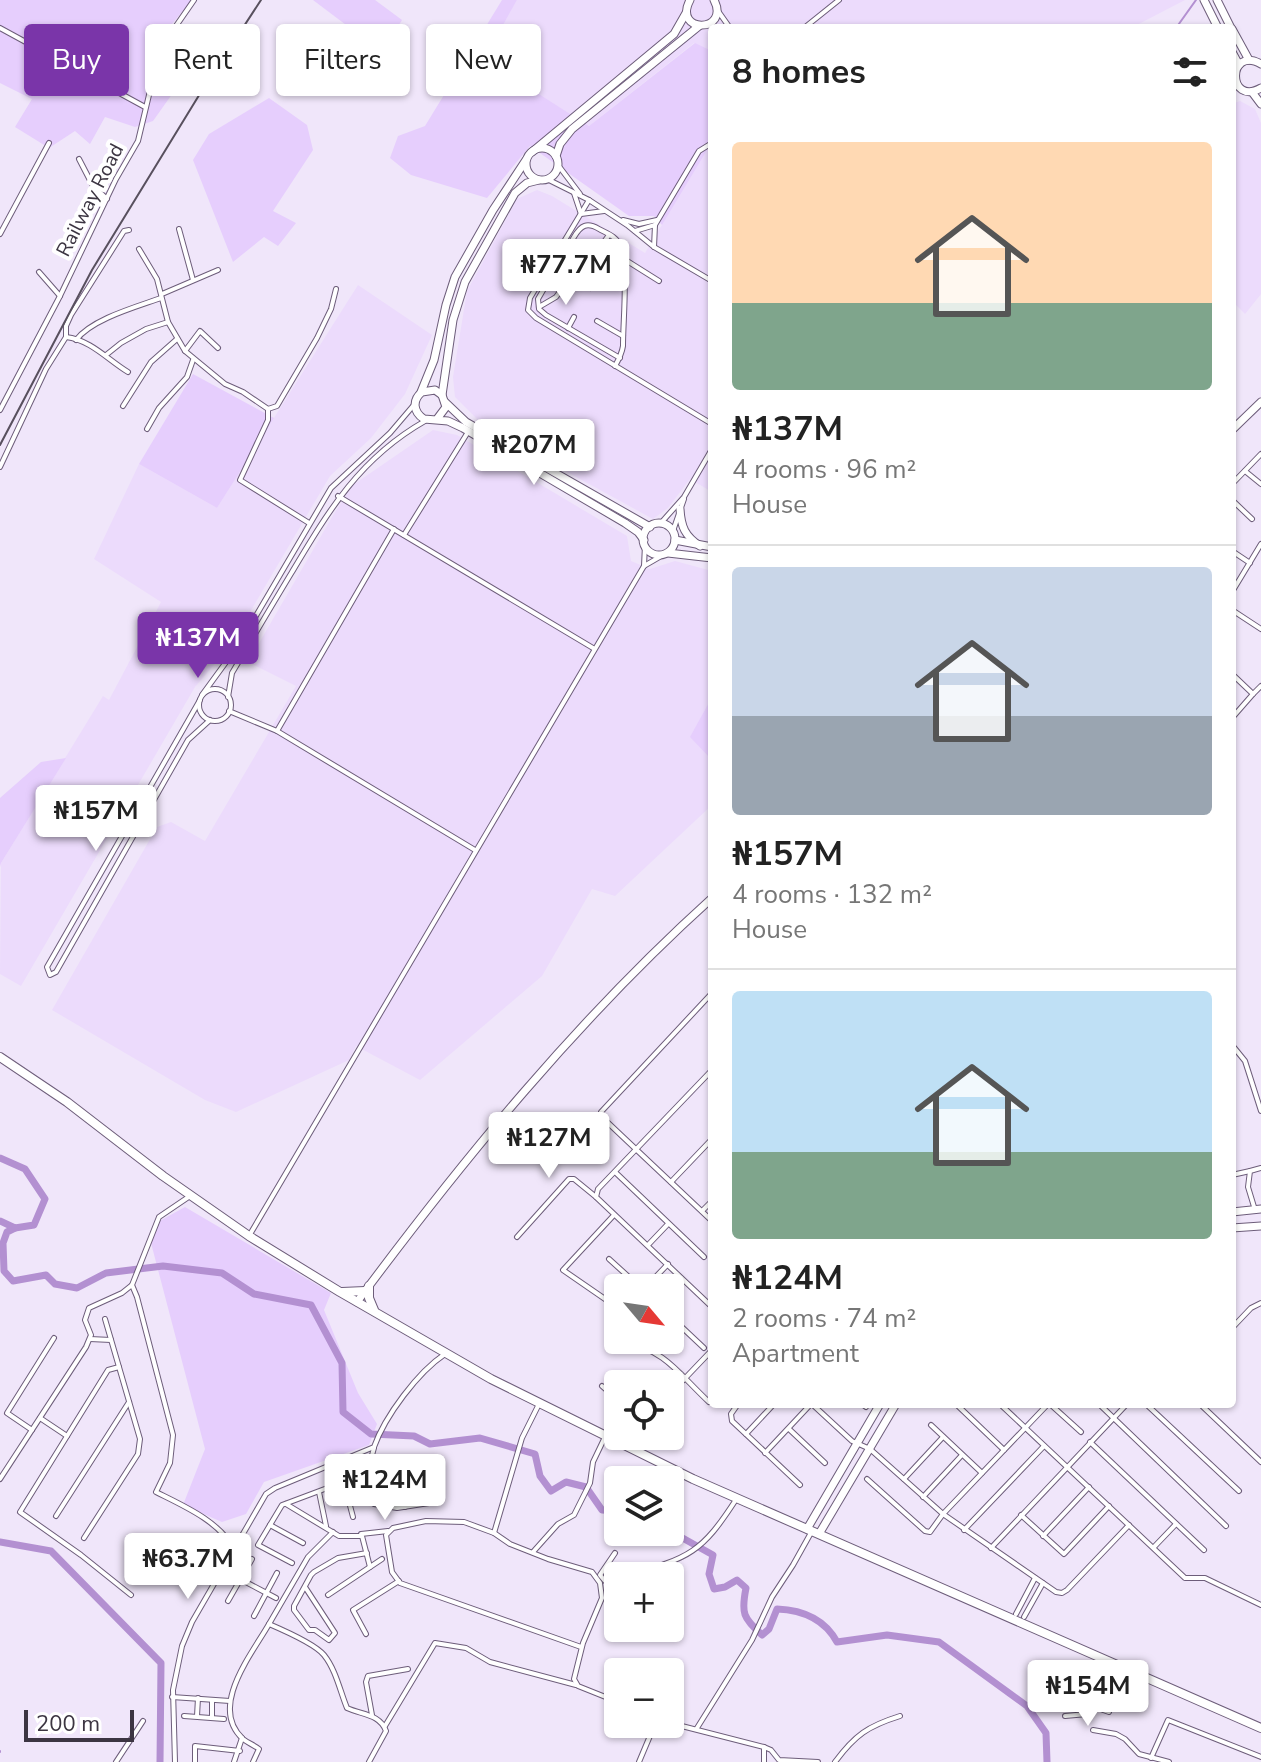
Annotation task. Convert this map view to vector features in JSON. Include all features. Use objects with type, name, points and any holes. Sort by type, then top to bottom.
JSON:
[{"type":"main road","points":[[0,1057],[67,1102],[249,1236],[445,1354],[604,1436]]},
{"type":"main road","points":[[340,1292],[367,1288],[377,1313]]},
{"type":"main road","points":[[633,1450],[1261,1728]]},
{"type":"street","name":"Railway Road","points":[[0,410],[138,141],[160,49],[194,0]]},
{"type":"street","points":[[809,24],[839,0]]},
{"type":"street","points":[[1204,0],[1216,24]]},
{"type":"street","points":[[1217,0],[1230,24]]},
{"type":"street","points":[[437,419],[444,412],[453,320],[465,282],[515,193],[527,183],[553,176],[560,144],[572,129],[715,19],[717,4]]},
{"type":"street","points":[[717,4],[728,24]]},
{"type":"street","points":[[687,5],[691,21],[708,26]]},
{"type":"street","points":[[210,720],[188,740],[56,973],[50,975],[47,967],[201,697],[240,643],[326,495],[343,474],[390,433],[415,404],[434,360],[455,277],[493,210],[532,152],[674,34],[687,5]]},
{"type":"street","points":[[0,28],[146,107]]},
{"type":"street","points":[[1236,36],[1249,60],[1261,64]]},
{"type":"street","points":[[1236,59],[1239,65]]},
{"type":"street","points":[[1236,71],[1239,65],[1249,60]]},
{"type":"street","points":[[1236,81],[1241,88],[1252,92],[1261,104]]},
{"type":"street","points":[[1236,90],[1241,88]]},
{"type":"street","points":[[1252,92],[1261,88]]},
{"type":"street","points":[[0,234],[49,143]]},
{"type":"street","points":[[654,247],[655,225],[699,151],[708,145]]},
{"type":"street","points":[[532,152],[545,148],[581,195]]},
{"type":"street","points":[[79,159],[93,186],[107,199]]},
{"type":"street","points":[[526,160],[530,175],[581,195],[619,219],[654,247],[708,279]]},
{"type":"street","points":[[574,193],[581,214]]},
{"type":"street","points":[[589,200],[530,298],[528,310],[536,318],[708,422]]},
{"type":"street","points":[[581,214],[606,211]]},
{"type":"street","points":[[619,219],[639,224],[659,218]]},
{"type":"street","points":[[615,366],[620,358],[623,336],[624,259],[620,245],[609,235],[586,224],[579,229],[538,299],[539,307],[542,312],[620,358]]},
{"type":"street","points":[[634,232],[655,225]]},
{"type":"street","points":[[179,229],[193,282]]},
{"type":"street","name":"Railway Road","points":[[0,467],[46,369],[66,337],[66,326],[71,315],[124,231],[129,230]]},
{"type":"street","points":[[606,276],[575,254],[579,250],[598,250],[609,235]]},
{"type":"street","points":[[139,249],[154,271],[168,322],[185,351],[225,384],[268,409]]},
{"type":"street","points":[[624,259],[659,281]]},
{"type":"street","points":[[591,288],[617,266],[623,266]]},
{"type":"street","points":[[76,340],[93,326],[218,270]]},
{"type":"street","points":[[39,272],[60,296]]},
{"type":"street","points":[[539,307],[556,297],[570,278]]},
{"type":"street","points":[[268,409],[277,406],[310,352],[331,309],[336,289]]},
{"type":"street","points":[[568,328],[574,317]]},
{"type":"street","points":[[597,321],[623,336]]},
{"type":"street","points":[[106,355],[146,329],[168,322]]},
{"type":"street","points":[[185,351],[200,331],[218,348]]},
{"type":"street","points":[[66,337],[106,355],[128,372]]},
{"type":"street","points":[[123,406],[151,362],[177,339]]},
{"type":"street","points":[[147,429],[159,408],[187,377],[193,360]]},
{"type":"street","points":[[421,393],[429,389],[444,399],[466,422],[650,527],[660,524],[684,497],[708,456]]},
{"type":"street","points":[[1236,426],[1261,402]]},
{"type":"street","points":[[415,404],[419,416],[427,420]]},
{"type":"street","points":[[268,409],[268,420],[240,480],[309,523]]},
{"type":"street","points":[[229,711],[232,673],[338,496],[365,467],[427,420],[437,419],[469,431],[625,523],[638,532],[654,555],[708,558]]},
{"type":"street","points":[[404,535],[469,431]]},
{"type":"street","points":[[1236,480],[1261,454]]},
{"type":"street","points":[[1245,471],[1261,484]]},
{"type":"street","points":[[338,496],[593,648]]},
{"type":"street","points":[[249,1236],[593,648],[644,566],[666,554],[675,540],[673,531],[684,497]]},
{"type":"street","points":[[1236,504],[1252,519]]},
{"type":"street","points":[[680,509],[685,533],[700,546]]},
{"type":"street","points":[[660,524],[673,531]]},
{"type":"street","points":[[644,566],[644,542],[650,527]]},
{"type":"street","points":[[277,731],[394,529]]},
{"type":"street","points":[[675,540],[708,547]]},
{"type":"street","points":[[1236,586],[1261,544]]},
{"type":"street","points":[[1236,554],[1250,563]]},
{"type":"street","points":[[1236,613],[1261,629]]},
{"type":"street","points":[[1236,678],[1253,694]]},
{"type":"street","points":[[1236,711],[1261,686]]},
{"type":"street","points":[[201,697],[213,689],[219,689],[228,697]]},
{"type":"street","points":[[201,697],[202,714],[210,720],[219,720],[229,711]]},
{"type":"street","points":[[229,711],[277,731],[475,850]]},
{"type":"street","points":[[357,1302],[440,1191],[558,1054],[625,982],[708,902]]},
{"type":"street","points":[[708,997],[603,1107],[601,1116],[708,1217]]},
{"type":"street","points":[[1236,1050],[1245,1061],[1261,1111]]},
{"type":"street","points":[[596,1197],[598,1189],[708,1074]]},
{"type":"street","points":[[671,1182],[708,1143]]},
{"type":"street","points":[[1236,1174],[1261,1168]]},
{"type":"street","points":[[1236,1212],[1258,1210],[1248,1187],[1250,1171]]},
{"type":"street","points":[[615,1172],[704,1257]]},
{"type":"street","points":[[517,1237],[569,1179],[574,1179],[708,1303]]},
{"type":"street","points":[[0,1479],[89,1339],[91,1335],[85,1320],[89,1308],[122,1293],[132,1284],[159,1217],[191,1196]]},
{"type":"street","points":[[702,1211],[708,1205]]},
{"type":"street","points":[[604,1298],[563,1270],[614,1215]]},
{"type":"street","points":[[648,1245],[669,1223]]},
{"type":"street","points":[[1236,1228],[1261,1226]]},
{"type":"street","points":[[609,1259],[627,1274]]},
{"type":"street","points":[[658,1274],[668,1264]]},
{"type":"street","points":[[132,1284],[173,1435],[170,1463],[156,1492],[187,1507],[226,1534],[234,1549]]},
{"type":"street","points":[[1236,1324],[1251,1308],[1261,1303]]},
{"type":"street","points":[[84,1538],[138,1454],[140,1439],[105,1319]]},
{"type":"street","points":[[684,1329],[704,1348]]},
{"type":"street","points":[[32,1430],[7,1413],[54,1338]]},
{"type":"street","points":[[89,1339],[111,1340]]},
{"type":"street","points":[[434,1347],[429,1364],[379,1432],[366,1472],[374,1504],[388,1508],[429,1503],[434,1467]]},
{"type":"street","points":[[429,1364],[445,1354]]},
{"type":"street","points":[[658,1354],[676,1370]]},
{"type":"street","points":[[708,1354],[684,1379],[708,1401]]},
{"type":"street","points":[[119,1367],[108,1370],[20,1512],[131,1595]]},
{"type":"street","points":[[56,1516],[129,1402]]},
{"type":"street","points":[[494,1533],[522,1438],[539,1404]]},
{"type":"street","points":[[736,1408],[730,1417],[800,1485]]},
{"type":"street","points":[[746,1434],[770,1408]]},
{"type":"street","points":[[765,1453],[807,1408]]},
{"type":"street","points":[[816,1408],[852,1441],[870,1449],[943,1514],[1056,1592],[1067,1590],[1129,1525]]},
{"type":"street","points":[[820,1411],[823,1408]]},
{"type":"street","points":[[697,1728],[752,1640],[878,1408]]},
{"type":"street","points":[[813,1531],[870,1449],[894,1408]]},
{"type":"street","points":[[960,1408],[1004,1450]]},
{"type":"street","points":[[867,1479],[925,1531],[933,1529],[943,1514],[1045,1408]]},
{"type":"street","points":[[1054,1408],[1081,1432]]},
{"type":"street","points":[[1103,1408],[1226,1526]]},
{"type":"street","points":[[991,1548],[1123,1408]]},
{"type":"street","points":[[1150,1408],[1239,1491]]},
{"type":"street","points":[[1204,1408],[1261,1462]]},
{"type":"street","points":[[1006,1410],[1185,1578],[1205,1578],[1261,1605]]},
{"type":"street","points":[[40,1418],[67,1436]]},
{"type":"street","points":[[931,1425],[982,1473]]},
{"type":"street","points":[[789,1428],[825,1463]]},
{"type":"street","points":[[904,1479],[943,1436]]},
{"type":"street","points":[[533,1552],[558,1524],[574,1515],[590,1483],[593,1462],[604,1439]]},
{"type":"street","points":[[1090,1442],[1204,1550]]},
{"type":"street","points":[[175,1762],[172,1697],[182,1646],[192,1622],[271,1490],[375,1445]]},
{"type":"street","points":[[964,1530],[1044,1446]]},
{"type":"street","points":[[923,1497],[963,1455]]},
{"type":"street","points":[[405,1507],[410,1465]]},
{"type":"street","points":[[292,1563],[259,1546],[279,1507],[366,1472]]},
{"type":"street","points":[[344,1483],[353,1517]]},
{"type":"street","points":[[1043,1536],[1089,1487]]},
{"type":"street","points":[[319,1492],[326,1526]]},
{"type":"street","points":[[670,1562],[703,1545],[737,1498]]},
{"type":"street","points":[[286,1504],[339,1536],[389,1531],[398,1526],[426,1521],[470,1523],[510,1544],[558,1563],[584,1568],[598,1578],[602,1598],[581,1647],[573,1676],[578,1686]]},
{"type":"street","points":[[1021,1515],[1061,1553],[1066,1553],[1109,1506]]},
{"type":"street","points":[[1154,1547],[1176,1524]]},
{"type":"street","points":[[269,1525],[303,1543]]},
{"type":"street","points":[[389,1531],[385,1540],[392,1572],[399,1581],[581,1647]]},
{"type":"street","points":[[253,1762],[259,1749],[242,1738],[230,1719],[230,1701],[244,1668],[308,1557],[333,1532]]},
{"type":"street","points":[[359,1534],[370,1567]]},
{"type":"street","points":[[305,1587],[335,1633],[329,1640],[315,1630],[309,1630],[294,1606],[305,1587],[314,1572],[338,1558],[367,1553]]},
{"type":"street","points":[[609,1562],[615,1553]]},
{"type":"street","points":[[228,1601],[252,1559]]},
{"type":"street","points":[[328,1595],[382,1559]]},
{"type":"street","points":[[223,1570],[276,1598]]},
{"type":"street","points":[[254,1616],[277,1573]]},
{"type":"street","points":[[1016,1614],[1035,1578]]},
{"type":"street","points":[[366,1634],[353,1610],[399,1581]]},
{"type":"street","points":[[1024,1617],[1043,1583]]},
{"type":"street","points":[[269,1624],[323,1654],[333,1670],[347,1708],[379,1719],[385,1726]]},
{"type":"street","points":[[369,1762],[384,1736],[385,1726],[435,1643],[466,1648],[490,1662],[578,1686],[604,1696]]},
{"type":"street","points":[[372,1716],[366,1678],[372,1674],[408,1669]]},
{"type":"street","points":[[1065,1716],[1085,1714],[1100,1690],[1124,1694],[1138,1674]]},
{"type":"street","points":[[172,1697],[230,1701]]},
{"type":"street","points":[[1066,1697],[1109,1712]]},
{"type":"street","points":[[197,1717],[198,1698]]},
{"type":"street","points":[[212,1700],[212,1718]]},
{"type":"street","points":[[184,1716],[224,1719]]},
{"type":"street","points":[[835,1762],[850,1741],[873,1725],[900,1716]]},
{"type":"street","points":[[1151,1758],[1168,1720],[1261,1757]]},
{"type":"street","points":[[116,1762],[143,1721]]},
{"type":"street","points":[[684,1726],[764,1747],[779,1760],[818,1762]]},
{"type":"street","points":[[1093,1730],[1116,1734],[1139,1754],[1169,1762]]},
{"type":"street","points":[[234,1762],[242,1738]]},
{"type":"street","points":[[639,1762],[649,1738]]},
{"type":"street","points":[[195,1762],[195,1746],[240,1751]]},
{"type":"street","points":[[764,1747],[764,1762]]},
{"type":"shaded area","points":[[0,0],[192,0],[172,24],[145,24],[145,96],[171,96],[153,121],[135,127],[105,117],[90,144],[75,131],[49,148],[15,127],[32,99],[26,96],[129,96],[129,24],[24,24],[24,95],[0,83]]},
{"type":"shaded area","points":[[313,0],[375,0],[402,20],[400,24],[345,24]]},
{"type":"shaded area","points":[[502,0],[517,0],[504,24],[487,24]]},
{"type":"shaded area","points":[[517,0],[1185,0],[1139,24],[708,24],[708,49],[694,43],[589,126],[541,96],[541,24],[503,24]]},
{"type":"shaded area","points":[[695,43],[708,49],[708,149],[662,225],[654,216],[629,216],[530,146],[487,198],[411,175],[390,158],[398,136],[425,126],[443,96],[541,95],[589,126]]},
{"type":"shaded area","points":[[269,98],[307,125],[313,150],[273,211],[296,223],[278,246],[264,237],[233,262],[193,160],[209,134]]},
{"type":"shaded area","points":[[1240,101],[1255,109],[1261,123],[1261,294],[1245,314],[1236,305],[1236,102]]},
{"type":"shaded area","points":[[708,149],[708,490],[690,479],[668,508],[653,519],[485,427],[455,397],[453,377],[467,291],[517,199],[537,190],[552,196],[645,253]]},
{"type":"shaded area","points":[[358,285],[432,335],[405,394],[371,438],[330,476],[230,646],[195,687],[21,986],[0,974],[1,863],[103,696],[109,700],[161,602],[94,559],[139,464],[217,508]]},
{"type":"shaded area","points":[[193,374],[274,418],[217,508],[139,464]]},
{"type":"shaded area","points":[[433,430],[457,435],[627,536],[631,561],[650,569],[675,561],[708,570],[708,705],[691,737],[708,756],[708,809],[615,896],[592,889],[542,976],[420,1080],[356,1046],[349,1060],[236,1112],[205,1100],[52,1010],[157,827],[171,822],[205,841],[296,686],[248,662],[353,485]]},
{"type":"shaded area","points":[[708,704],[708,756],[690,737]]},
{"type":"shaded area","points":[[66,758],[0,867],[0,798],[41,762]]},
{"type":"shaded area","points":[[185,1207],[331,1293],[324,1310],[358,1393],[377,1424],[369,1445],[264,1482],[246,1514],[222,1522],[183,1505],[205,1449],[151,1243],[156,1223]]},
{"type":"waterway","points":[[1179,24],[1196,0]]},
{"type":"waterway","points":[[0,1158],[25,1169],[45,1199],[34,1225],[15,1228],[0,1221]]},
{"type":"waterway","points":[[15,1228],[7,1232],[3,1243],[4,1271],[13,1281],[46,1275],[55,1284],[77,1288],[106,1273],[163,1266],[222,1273],[254,1294],[311,1305],[342,1363],[343,1412],[371,1434],[414,1436],[430,1444],[480,1438],[535,1454],[540,1476],[551,1491],[566,1482],[586,1487],[604,1510]]},
{"type":"waterway","points":[[684,1539],[713,1555],[709,1574],[714,1589],[737,1580],[746,1588],[745,1614],[762,1635],[769,1629],[777,1609],[812,1617],[826,1627],[837,1642],[887,1635],[939,1642],[1027,1706],[1046,1733],[1047,1762]]},
{"type":"waterway","points":[[0,1542],[51,1551],[161,1663],[160,1762]]},
{"type":"tram line","points":[[0,445],[92,270],[261,0]]}]
